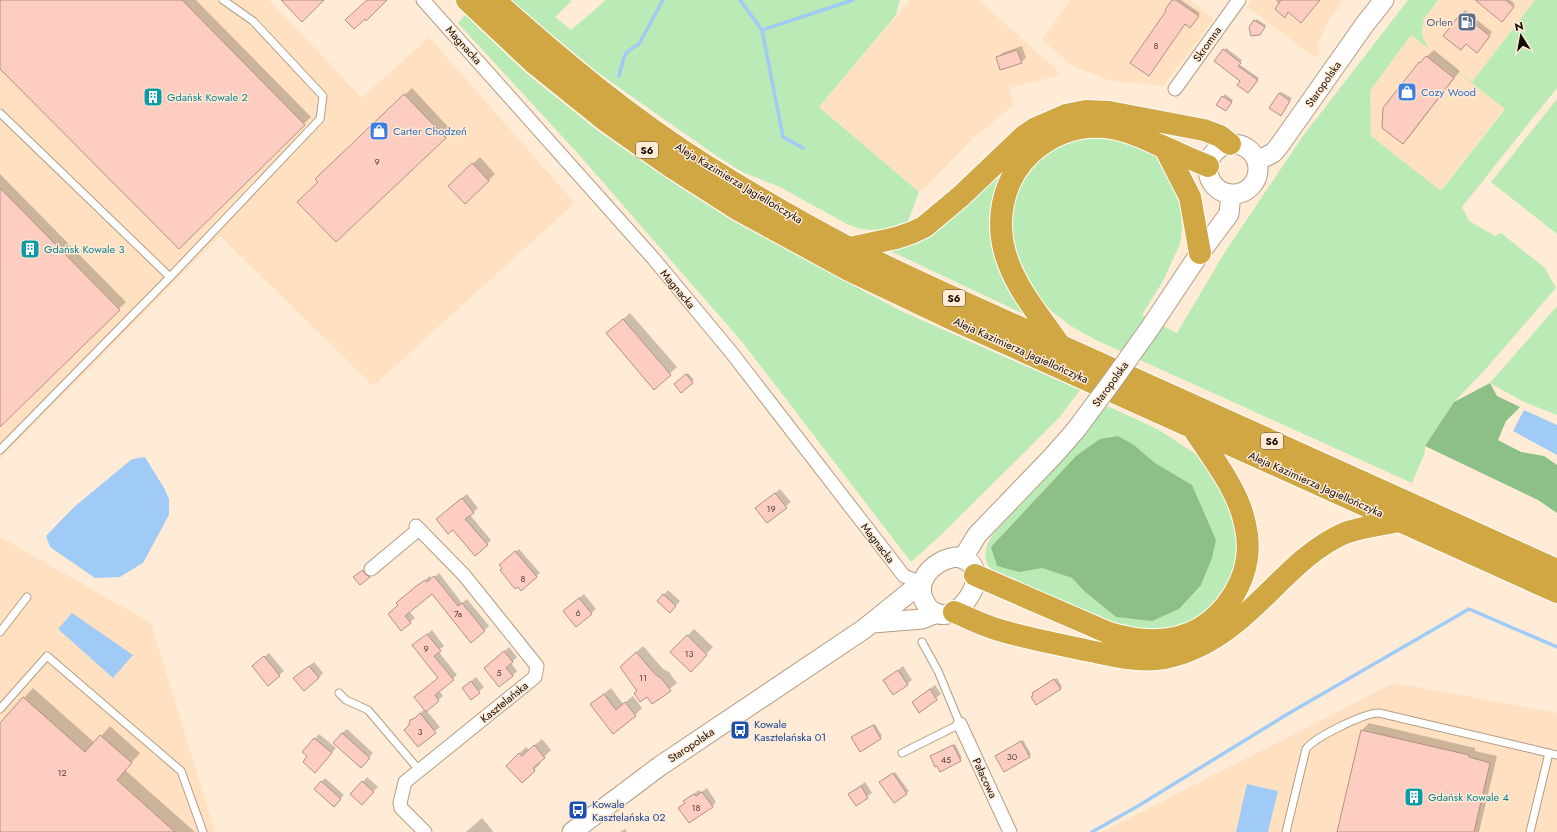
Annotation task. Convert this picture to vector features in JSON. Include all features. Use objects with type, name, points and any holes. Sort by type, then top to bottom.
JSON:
[{"type":"highway","name":"Aleja Kazimierza Jagiellończyka","points":[[467,0],[534,63],[606,121],[737,209],[956,310],[1193,428],[1557,592]]},
{"type":"highway","name":"Aleja Kazimierza Jagiellończyka","points":[[494,0],[586,80],[648,127],[711,169],[850,248],[884,276]]},
{"type":"highway","points":[[850,248],[896,238],[924,227],[961,196],[1024,136],[1036,128],[1066,115],[1086,111],[1130,115],[1204,130],[1220,136],[1230,144]]},
{"type":"highway","points":[[1059,344],[1022,290],[1008,262],[1002,238],[1000,218],[1004,196],[1012,177],[1024,160],[1038,147],[1054,136],[1074,129],[1086,127],[1105,127],[1141,137],[1208,166]]},
{"type":"highway","points":[[1165,148],[1190,197],[1200,253]]},
{"type":"highway","name":"Aleja Kazimierza Jagiellończyka","points":[[956,310],[1059,344],[1557,570]]},
{"type":"highway","points":[[969,566],[1102,630],[1123,637],[1149,641],[1170,639],[1203,629],[1219,615],[1228,604],[1243,578],[1247,553],[1247,540],[1244,518],[1236,498],[1228,482],[1193,428]]},
{"type":"highway","points":[[945,612],[1020,636],[1120,657],[1144,660],[1164,658],[1187,652],[1212,641],[1240,620],[1313,552],[1332,540],[1347,533],[1398,521]]},
{"type":"main road","name":"Staropolska","points":[[1257,161],[1272,153],[1279,146],[1384,0]]},
{"type":"main road","points":[[1230,144],[1246,148],[1253,153],[1257,161],[1257,177],[1247,190],[1240,193],[1231,194],[1220,190],[1212,182],[1209,174],[1208,166],[1215,151],[1230,144]]},
{"type":"main road","name":"Staropolska","points":[[969,566],[977,535],[1053,456],[1075,431],[1114,380],[1200,253],[1229,214],[1231,194]]},
{"type":"main road","points":[[956,557],[969,566],[975,583],[973,592],[967,601],[945,612],[929,608],[924,601],[921,583],[925,575],[944,560],[956,557]]},
{"type":"main road","name":"Staropolska","points":[[572,832],[660,766],[873,623],[921,583]]},
{"type":"main road","name":"Staropolska","points":[[873,623],[922,619],[945,612]]},
{"type":"street","name":"Magnacka","points":[[423,0],[653,258],[731,352],[904,576],[921,583]]},
{"type":"street","name":"Skromna","points":[[1175,89],[1239,0]]},
{"type":"street","name":"Kasztelańska","points":[[371,569],[418,527],[464,575],[537,666],[534,677],[405,782],[400,803],[401,808],[425,832]]},
{"type":"street","name":"Pałacowa","points":[[960,724],[1010,832]]},
{"type":"lane","points":[[0,450],[170,277],[320,119],[323,96],[253,21],[223,0]]},
{"type":"lane","points":[[0,113],[170,277]]},
{"type":"lane","points":[[884,276],[915,291],[884,276]]},
{"type":"lane","points":[[956,310],[925,296],[956,310]]},
{"type":"lane","points":[[0,632],[27,597]]},
{"type":"lane","points":[[902,754],[960,724],[938,671],[922,642]]},
{"type":"lane","points":[[0,709],[48,656],[181,771],[203,832]]},
{"type":"lane","points":[[338,693],[346,700],[368,710],[419,770]]},
{"type":"lane","points":[[1286,832],[1306,749],[1315,741],[1369,714],[1379,713],[1557,755]]},
{"type":"lane","points":[[1530,832],[1549,753]]},
{"type":"shaded area","points":[[0,0],[269,0],[362,98],[429,37],[575,203],[373,386],[220,236],[0,459]]},
{"type":"shaded area","points":[[910,0],[979,0],[1060,73],[1057,76],[1009,88],[1014,105],[971,140],[928,185],[919,192],[819,107]]},
{"type":"shaded area","points":[[1070,0],[1190,0],[1214,19],[1163,86],[1108,80],[1073,66],[1042,40]]},
{"type":"shaded area","points":[[1252,0],[1344,0],[1328,21],[1317,46],[1320,50],[1316,58],[1247,7]]},
{"type":"shaded area","points":[[1438,0],[1535,0],[1472,82],[1505,108],[1440,191],[1371,136],[1370,91],[1411,35],[1429,48],[1423,38],[1422,26],[1427,14]]},
{"type":"shaded area","points":[[0,537],[151,623],[215,832],[0,832]]},
{"type":"shaded area","points":[[1394,683],[1557,713],[1557,832],[1102,832]]},
{"type":"green space","points":[[510,0],[572,1],[555,17],[571,30],[606,0],[900,0],[896,15],[819,107],[919,192],[907,224],[877,230],[861,229],[847,224],[780,187],[742,172],[597,72]]},
{"type":"green space","points":[[1408,0],[1438,0],[1424,19],[1422,32],[1423,38],[1429,49],[1472,82],[1535,0],[1557,0],[1557,88],[1462,207],[1469,221],[1495,236],[1501,233],[1545,268],[1556,288],[1483,372],[1454,402],[1425,446],[1425,452],[1412,483],[1096,340],[1071,326],[1050,310],[1036,293],[1016,255],[1012,237],[1010,214],[1015,193],[1036,161],[1067,140],[1103,134],[1142,146],[1160,159],[1181,195],[1182,229],[1180,244],[1163,281],[1142,315],[1177,333],[1225,252],[1303,136]],"holes":[[[1411,35],[1505,109],[1441,191],[1371,136],[1370,91]]]},
{"type":"green space","points":[[465,15],[526,73],[598,131],[663,176],[731,220],[901,311],[1080,390],[1059,418],[942,534],[911,562],[743,343],[581,157],[458,23]]},
{"type":"green space","points":[[1557,99],[1557,234],[1491,182]]},
{"type":"green space","points":[[1017,153],[995,194],[1032,318],[878,245]]},
{"type":"green space","points":[[1557,306],[1557,415],[1524,402],[1490,383]]},
{"type":"green space","points":[[1490,383],[1497,396],[1520,407],[1506,421],[1498,440],[1521,452],[1544,456],[1557,465],[1557,513],[1538,500],[1425,446],[1454,402]]},
{"type":"green space","points":[[1107,406],[1155,428],[1170,437],[1194,453],[1212,470],[1239,526],[1237,576],[1199,623],[1137,634],[994,574],[987,563],[985,554],[994,533],[1076,444]],"holes":[[[1134,445],[1155,463],[1206,519],[1216,540],[1116,617],[1084,591],[1072,578],[1042,568],[991,547],[1076,456]]]},
{"type":"green space","points":[[1118,436],[1134,445],[1155,463],[1192,485],[1216,540],[1212,558],[1201,585],[1179,609],[1152,621],[1116,617],[1084,591],[1072,578],[1042,568],[1019,572],[997,566],[991,547],[1076,456],[1100,439]]},
{"type":"water","points":[[1524,410],[1557,425],[1557,455],[1513,431]]},
{"type":"water","points":[[145,457],[169,499],[169,515],[143,563],[120,577],[95,578],[50,547],[46,536],[74,507],[132,459]]},
{"type":"water","points":[[72,613],[133,655],[113,678],[58,629]]},
{"type":"water","points":[[1247,784],[1278,791],[1268,832],[1236,832]]},
{"type":"building","name":"Gdańsk Kowale 2","points":[[0,0],[182,0],[305,125],[179,249],[0,69]]},
{"type":"building","points":[[281,0],[324,0],[302,22]]},
{"type":"building","points":[[367,0],[387,0],[366,21],[365,19],[354,29],[345,20]]},
{"type":"building","points":[[1172,0],[1176,0],[1199,16],[1190,28],[1185,24],[1149,76],[1130,63]]},
{"type":"building","points":[[1281,0],[1320,0],[1301,23],[1288,12],[1285,18],[1275,9]]},
{"type":"building","points":[[1475,0],[1506,0],[1514,7],[1502,22]]},
{"type":"building","points":[[1461,13],[1490,36],[1477,53],[1466,44],[1461,50],[1443,36]]},
{"type":"building","points":[[1254,20],[1265,27],[1260,35],[1251,36],[1249,27]]},
{"type":"building","points":[[1223,49],[1241,63],[1238,66],[1258,80],[1248,93],[1237,85],[1240,81],[1214,61]]},
{"type":"building","points":[[1017,50],[1022,63],[1000,70],[996,57]]},
{"type":"building","points":[[1426,56],[1454,78],[1403,144],[1382,128],[1383,108],[1419,62],[1420,63]]},
{"type":"building","points":[[1279,93],[1290,101],[1281,116],[1269,108]]},
{"type":"building","points":[[404,94],[446,138],[336,242],[297,202],[318,182],[315,179]]},
{"type":"building","points":[[1222,96],[1232,102],[1226,111],[1216,105]]},
{"type":"building","points":[[472,163],[489,181],[465,204],[448,186]]},
{"type":"building","name":"Gdańsk Kowale 3","points":[[0,188],[120,310],[0,427]]},
{"type":"building","points":[[623,319],[671,375],[654,390],[606,333]]},
{"type":"building","points":[[686,374],[693,383],[681,393],[674,384]]},
{"type":"building","points":[[775,493],[787,508],[767,523],[755,508]]},
{"type":"building","points":[[462,498],[474,513],[465,519],[488,545],[475,556],[453,530],[448,534],[436,519]]},
{"type":"building","points":[[515,551],[537,577],[521,591],[518,587],[515,589],[500,570],[502,568],[499,565]]},
{"type":"building","points":[[363,570],[365,574],[370,577],[360,585],[353,577]]},
{"type":"building","points":[[434,576],[458,606],[462,603],[485,631],[471,643],[432,594],[405,616],[411,623],[401,631],[388,614],[398,605],[396,603],[415,587],[425,580],[427,582]]},
{"type":"building","points":[[663,594],[676,606],[670,613],[657,601]]},
{"type":"building","points":[[579,598],[592,614],[576,627],[563,611]]},
{"type":"building","points":[[427,634],[441,651],[434,656],[454,680],[435,695],[439,701],[426,712],[414,697],[438,678],[412,645]]},
{"type":"building","points":[[687,635],[707,655],[691,672],[670,652]]},
{"type":"building","points":[[504,651],[513,662],[506,668],[513,676],[499,687],[484,668]]},
{"type":"building","points":[[636,652],[656,675],[662,679],[671,691],[652,704],[647,697],[640,702],[634,693],[637,691],[620,667]]},
{"type":"building","points":[[264,656],[280,676],[268,686],[252,666]]},
{"type":"building","points":[[309,666],[319,678],[304,691],[293,678]]},
{"type":"building","points":[[898,670],[908,685],[893,695],[883,680]]},
{"type":"building","points":[[1054,679],[1061,689],[1036,705],[1031,697],[1033,696],[1032,693]]},
{"type":"building","points":[[471,681],[480,693],[471,700],[462,688]]},
{"type":"building","points":[[930,689],[937,700],[919,713],[912,702]]},
{"type":"building","points":[[604,694],[616,710],[625,702],[636,716],[613,734],[590,704]]},
{"type":"building","points":[[23,697],[85,752],[100,735],[132,763],[117,780],[175,832],[0,832],[0,723]]},
{"type":"building","points":[[420,713],[436,733],[418,747],[404,730],[409,725],[410,720],[415,718]]},
{"type":"building","points":[[873,725],[881,739],[860,752],[851,737]]},
{"type":"building","name":"Gdańsk Kowale 4","points":[[1361,730],[1469,755],[1469,757],[1490,763],[1474,832],[1337,832]]},
{"type":"building","points":[[342,733],[370,758],[361,768],[333,743]]},
{"type":"building","points":[[314,738],[332,753],[315,773],[303,762],[307,756],[302,752]]},
{"type":"building","points":[[1021,741],[1030,757],[1004,772],[995,756]]},
{"type":"building","points":[[534,745],[545,758],[533,768],[535,771],[522,783],[506,766],[519,753],[522,756]]},
{"type":"building","points":[[953,745],[961,761],[940,772],[937,766],[935,767],[930,756]]},
{"type":"building","points":[[893,773],[907,794],[894,803],[879,782]]},
{"type":"building","points":[[321,781],[341,799],[334,807],[314,789]]},
{"type":"building","points":[[362,781],[374,792],[362,805],[350,794]]},
{"type":"building","points":[[861,786],[868,798],[856,806],[848,794]]},
{"type":"building","points":[[702,792],[713,807],[689,823],[678,808],[685,803],[683,801],[689,797],[694,794],[696,796]]},
{"type":"waterway","points":[[619,76],[624,57],[628,51],[639,44],[663,0]]},
{"type":"waterway","points":[[740,0],[762,30],[783,137],[803,148]]},
{"type":"waterway","points":[[762,30],[853,0]]},
{"type":"waterway","points":[[1092,832],[1138,806],[1291,712],[1469,609],[1557,647]]},
{"type":"place","name":"Orlen","points":[[1467,22]]},
{"type":"place","name":"Cozy Wood","points":[[1407,92]]},
{"type":"place","name":"Gdańsk Kowale 2","points":[[153,97]]},
{"type":"place","name":"Carter Chodzeń","points":[[379,131]]},
{"type":"place","name":"Gdańsk Kowale 3","points":[[30,249]]},
{"type":"place","name":"Kowale Kasztelańska 01","points":[[740,730]]},
{"type":"place","name":"Gdańsk Kowale 4","points":[[1414,797]]},
{"type":"place","name":"Kowale Kasztelańska 02","points":[[578,810]]}]
